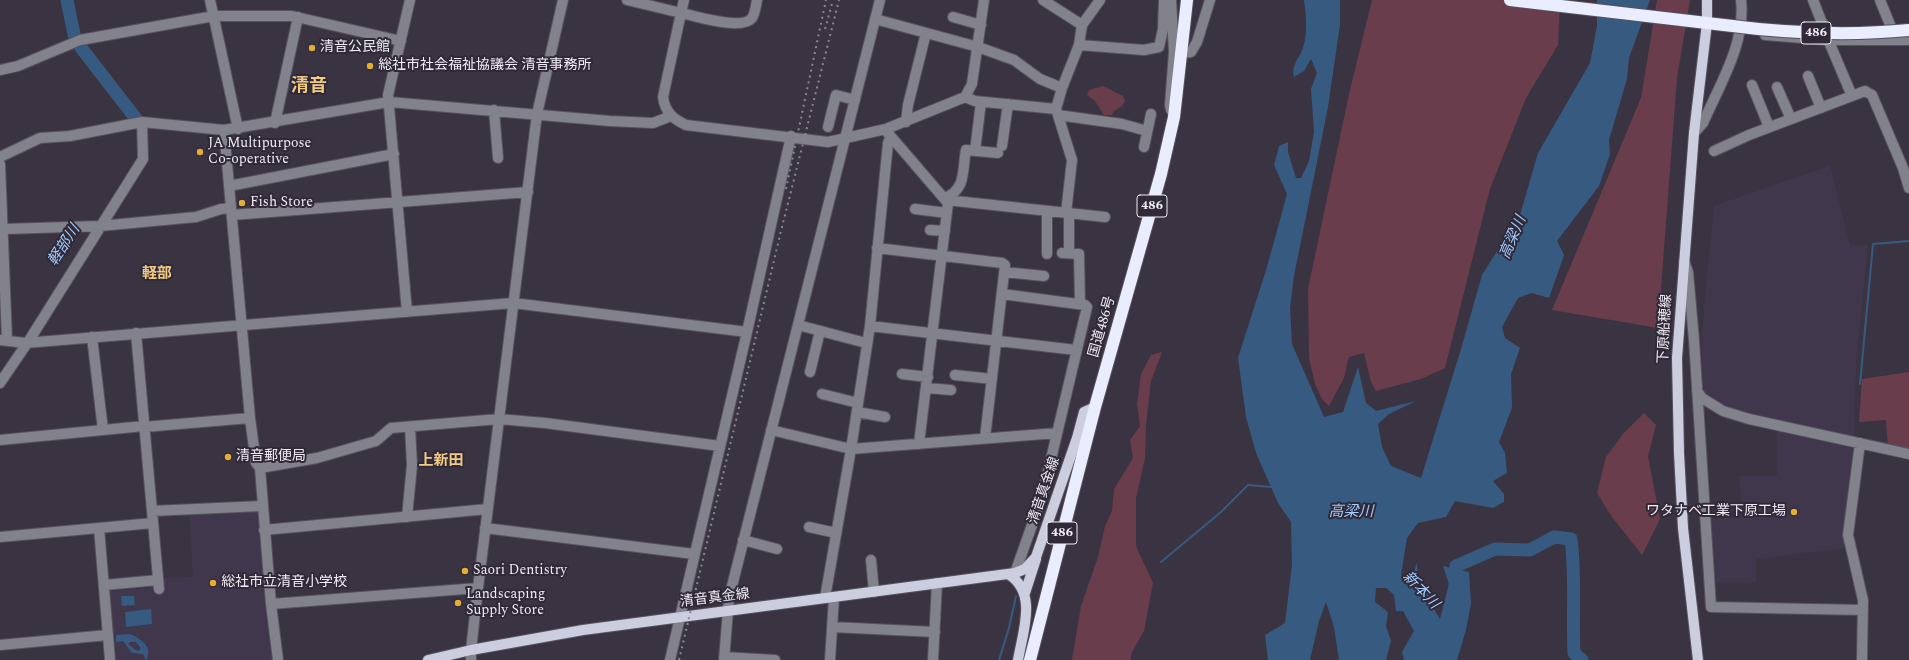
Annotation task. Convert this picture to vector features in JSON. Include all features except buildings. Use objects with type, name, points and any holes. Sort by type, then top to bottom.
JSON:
[{"type":"highway","name":"国道486号","points":[[1030,660],[1095,407],[1161,174],[1174,117],[1187,0]]},
{"type":"highway","name":"486","points":[[1510,0],[1777,31],[1837,34],[1909,30]]},
{"type":"main road","name":"下原船穂線","points":[[1698,660],[1683,528],[1679,453],[1677,358],[1701,22],[1707,0]]},
{"type":"main road","name":"清音真金線","points":[[428,660],[471,655],[584,630],[1012,573],[1025,569],[1036,557],[1077,438],[1084,412],[1095,407]]},
{"type":"main road","points":[[1025,593],[1036,557]]},
{"type":"main road","points":[[1012,573],[1022,584],[1025,593],[1026,613],[1018,660]]},
{"type":"street","points":[[210,0],[238,129]]},
{"type":"street","points":[[407,312],[390,102],[388,95],[410,0]]},
{"type":"street","points":[[471,655],[537,114],[563,0]]},
{"type":"street","points":[[627,0],[734,24],[745,23],[753,18],[757,0]]},
{"type":"street","points":[[684,0],[663,97],[666,109],[671,116],[686,125],[791,136],[814,141],[828,142],[845,138],[888,133],[906,122],[937,107],[965,97],[971,88],[984,0]]},
{"type":"street","points":[[774,660],[724,659],[729,598],[880,0]]},
{"type":"street","points":[[1043,0],[1082,25]]},
{"type":"street","points":[[1080,304],[1079,254],[1065,253],[1072,160],[1057,112],[1062,88],[1079,45],[1082,25],[1100,0]]},
{"type":"street","points":[[1079,45],[1144,50],[1159,47],[1164,29],[1164,0]]},
{"type":"street","points":[[1171,0],[1174,52],[1170,105],[1174,117]]},
{"type":"street","points":[[1182,53],[1191,52],[1197,42],[1210,0]]},
{"type":"street","points":[[1694,133],[1703,123],[1738,43],[1742,15],[1741,0]]},
{"type":"street","points":[[1880,0],[1902,39]]},
{"type":"street","points":[[1815,1],[1826,35],[1852,96]]},
{"type":"street","points":[[0,70],[18,66],[80,40],[214,16],[298,17],[401,41]]},
{"type":"street","points":[[275,123],[298,17]]},
{"type":"street","points":[[953,17],[981,25]]},
{"type":"street","points":[[875,19],[978,47],[1014,60],[1040,79],[1062,88]]},
{"type":"street","points":[[1902,39],[1904,28],[1909,25]]},
{"type":"street","points":[[906,122],[908,105],[926,32]]},
{"type":"street","points":[[1739,33],[1826,35],[1902,39]]},
{"type":"street","points":[[1808,76],[1821,108]]},
{"type":"street","points":[[1752,85],[1769,127]]},
{"type":"street","points":[[1777,87],[1791,119]]},
{"type":"street","points":[[1714,152],[1769,127],[1866,91],[1872,95],[1903,168],[1909,188]]},
{"type":"street","points":[[828,127],[836,95],[854,100]]},
{"type":"street","points":[[965,97],[981,102],[1008,104],[1122,124],[1147,131]]},
{"type":"street","points":[[0,157],[40,138],[70,136],[142,122],[224,130],[238,129],[390,102],[648,123],[656,123],[671,116]]},
{"type":"street","points":[[975,150],[981,102]]},
{"type":"street","points":[[946,199],[962,183],[966,150],[1000,149],[1008,104]]},
{"type":"street","points":[[494,110],[498,158]]},
{"type":"street","points":[[1144,147],[1151,114]]},
{"type":"street","points":[[0,383],[143,159],[142,122]]},
{"type":"street","points":[[224,130],[250,418],[256,463],[260,468],[264,530],[278,660]]},
{"type":"street","points":[[888,133],[946,199],[947,213],[919,444]]},
{"type":"street","points":[[830,660],[832,627],[830,598],[836,534],[851,449],[866,343],[870,326],[888,133]]},
{"type":"street","points":[[670,660],[747,332],[791,136]]},
{"type":"street","points":[[229,186],[394,154]]},
{"type":"street","points":[[0,164],[4,229],[4,340],[25,343],[513,303],[747,332]]},
{"type":"street","points":[[4,229],[99,226],[196,217],[222,209],[231,212],[398,202],[528,192]]},
{"type":"street","points":[[946,199],[1105,217]]},
{"type":"street","points":[[915,209],[947,213]]},
{"type":"street","points":[[1046,211],[1047,254]]},
{"type":"street","points":[[930,230],[945,231]]},
{"type":"street","points":[[877,248],[1002,263],[1005,265],[985,438]]},
{"type":"street","points":[[1684,261],[1688,272],[1711,607],[1861,610]]},
{"type":"street","points":[[1004,272],[1044,276]]},
{"type":"street","points":[[1002,294],[1080,304],[1087,307],[1042,497],[1012,573]]},
{"type":"street","points":[[798,325],[866,343]]},
{"type":"street","points":[[870,326],[1076,350]]},
{"type":"street","points":[[810,372],[820,331]]},
{"type":"street","points":[[104,585],[158,584],[136,333]]},
{"type":"street","points":[[92,337],[103,430]]},
{"type":"street","points":[[902,374],[951,390]]},
{"type":"street","points":[[955,375],[992,379]]},
{"type":"street","points":[[1697,391],[1702,398],[1723,411],[1749,419],[1909,454]]},
{"type":"street","points":[[822,394],[885,416]]},
{"type":"street","points":[[0,440],[250,418]]},
{"type":"street","points":[[260,468],[325,456],[376,441],[390,428],[499,419],[545,423],[720,446]]},
{"type":"street","points":[[407,517],[412,465],[410,426]]},
{"type":"street","points":[[771,430],[851,449],[1057,433]]},
{"type":"street","points":[[1860,443],[1848,535],[1862,596],[1862,660]]},
{"type":"street","points":[[152,511],[262,506]]},
{"type":"street","points":[[264,530],[488,509]]},
{"type":"street","points":[[0,538],[153,524]]},
{"type":"street","points":[[809,527],[836,534]]},
{"type":"street","points":[[99,528],[110,660]]},
{"type":"street","points":[[486,528],[694,554]]},
{"type":"street","points":[[743,540],[777,549]]},
{"type":"street","points":[[871,560],[874,592]]},
{"type":"street","points":[[934,660],[937,583]]},
{"type":"street","points":[[271,604],[478,588]]},
{"type":"street","points":[[832,627],[935,632]]},
{"type":"street","points":[[0,645],[108,635]]},
{"type":"shaded area","points":[[1372,0],[1560,0],[1558,45],[1526,98],[1490,189],[1445,368],[1421,379],[1376,391],[1371,382],[1364,353],[1349,357],[1344,378],[1329,406],[1322,399],[1315,384],[1309,358],[1308,289],[1349,94]]},
{"type":"shaded area","points":[[1657,0],[1690,0],[1677,78],[1658,328],[1552,310],[1641,98]]},
{"type":"shaded area","points":[[1103,86],[1123,96],[1125,101],[1122,106],[1114,111],[1112,115],[1104,115],[1095,101],[1087,95],[1089,90]]},
{"type":"shaded area","points":[[1830,166],[1850,246],[1868,245],[1856,363],[1853,439],[1731,411],[1703,393],[1701,388],[1704,306],[1714,206]]},
{"type":"shaded area","points":[[1162,352],[1151,381],[1146,425],[1145,458],[1136,498],[1136,546],[1153,583],[1144,631],[1131,654],[1131,660],[1072,660],[1081,606],[1098,557],[1105,526],[1112,511],[1114,489],[1133,458],[1130,440],[1140,426],[1137,404],[1141,374],[1151,355]]},
{"type":"shaded area","points":[[1909,372],[1909,452],[1888,447],[1886,420],[1859,422],[1862,379]]},
{"type":"shaded area","points":[[1644,413],[1656,425],[1648,456],[1660,519],[1642,555],[1612,517],[1597,493],[1606,457],[1623,434]]},
{"type":"shaded area","points":[[1777,428],[1855,445],[1846,548],[1756,559],[1756,583],[1712,582],[1707,519],[1743,517],[1739,476],[1777,476]]},
{"type":"shaded area","name":"総社市立清音小学校","points":[[258,510],[273,660],[115,660],[109,591],[160,587],[160,578],[193,577],[189,511]]},
{"type":"water","name":"高梁川","points":[[1304,0],[1340,0],[1340,25],[1328,107],[1294,276],[1290,308],[1292,344],[1324,417],[1343,412],[1358,367],[1366,403],[1376,411],[1416,401],[1389,414],[1378,424],[1382,447],[1391,466],[1421,478],[1482,275],[1520,215],[1538,153],[1590,63],[1597,26],[1597,0],[1650,0],[1629,58],[1627,79],[1609,140],[1610,154],[1599,186],[1557,241],[1564,255],[1549,298],[1532,293],[1518,298],[1502,327],[1505,338],[1520,348],[1511,374],[1512,408],[1499,442],[1505,453],[1507,473],[1493,481],[1504,494],[1504,502],[1493,508],[1455,501],[1446,517],[1418,523],[1407,538],[1401,575],[1411,578],[1417,563],[1419,597],[1430,592],[1430,603],[1440,619],[1449,584],[1443,566],[1469,572],[1471,603],[1466,630],[1457,660],[1404,660],[1402,652],[1414,631],[1403,611],[1396,611],[1394,595],[1386,588],[1376,588],[1375,602],[1388,612],[1386,626],[1391,641],[1386,660],[1339,660],[1334,627],[1326,602],[1319,621],[1310,660],[1268,660],[1265,635],[1285,623],[1292,565],[1291,522],[1278,503],[1256,453],[1246,417],[1238,358],[1267,267],[1287,194],[1274,165],[1279,146],[1288,142],[1288,152],[1296,178],[1301,178],[1309,161],[1314,132],[1311,89],[1317,73],[1311,59],[1304,71],[1294,77],[1293,73],[1294,65],[1303,48],[1306,36]]},
{"type":"water","points":[[121,596],[134,596],[135,605],[122,606]]},
{"type":"water","points":[[151,609],[152,624],[126,627],[125,612]]},
{"type":"water","points":[[130,634],[141,640],[147,648],[147,660],[143,654],[132,653],[123,641],[116,642],[116,635]],"holes":[[[130,642],[136,642],[140,647],[140,650],[137,651],[128,644]]]},
{"type":"waterway","name":"軽部川","points":[[67,0],[75,39]]},
{"type":"waterway","name":"軽部川","points":[[79,45],[137,120]]},
{"type":"waterway","points":[[1860,384],[1873,244],[1909,241]]},
{"type":"waterway","points":[[1161,562],[1221,512],[1248,485],[1272,487]]},
{"type":"waterway","name":"新本川","points":[[1455,586],[1456,566],[1495,549],[1530,550],[1554,537],[1571,539],[1573,568],[1574,653],[1582,660]]},
{"type":"waterway","points":[[999,660],[1009,628],[1016,596]]},
{"type":"railway","points":[[786,189],[826,0]]},
{"type":"railway","points":[[825,29],[833,0]]},
{"type":"railway","points":[[679,660],[781,231],[839,0]]},
{"type":"place","name":"清音公民館","points":[[312,48]]},
{"type":"place","name":"総社市社会福祉協議会 清音事務所","points":[[370,66]]},
{"type":"place","name":"JA Multipurpose Co-operative","points":[[200,152]]},
{"type":"place","name":"Fish Store","points":[[242,203]]},
{"type":"place","name":"清音郵便局","points":[[228,457]]},
{"type":"place","name":"ワタナベ工業下原工場","points":[[1794,512]]},
{"type":"place","name":"Saori Dentistry","points":[[465,571]]},
{"type":"place","name":"総社市立清音小学校","points":[[213,583]]},
{"type":"place","name":"Landscaping Supply Store","points":[[458,603]]},
{"type":"district","name":"清音","points":[[309,87]]},
{"type":"district","name":"軽部","points":[[157,275]]},
{"type":"district","name":"上新田","points":[[441,462]]}]
